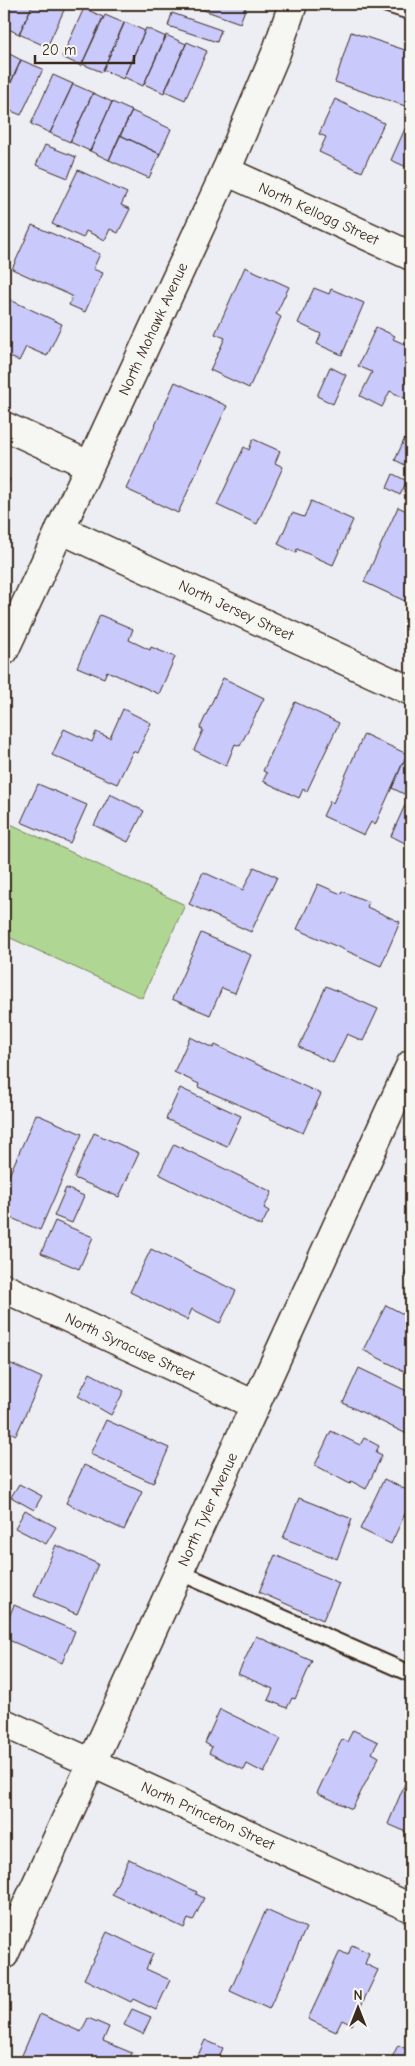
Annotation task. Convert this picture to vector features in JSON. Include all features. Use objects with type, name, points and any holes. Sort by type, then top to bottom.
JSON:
[{"type":"street","name":"North Mohawk Avenue","points":[[4,650],[226,171],[276,53],[293,4]]},
{"type":"street","name":"North Kellogg Street","points":[[226,171],[411,256]]},
{"type":"street","points":[[4,426],[90,465]]},
{"type":"street","name":"North Jersey Street","points":[[60,528],[411,691]]},
{"type":"street","name":"North Tyler Avenue","points":[[4,1955],[411,1064]]},
{"type":"street","name":"North Syracuse Street","points":[[4,1288],[255,1405]]},
{"type":"street","name":"North Princeton Street","points":[[4,1723],[411,1908]]},
{"type":"lane","points":[[386,4],[411,12]]},
{"type":"lane","points":[[179,1572],[411,1674]]},
{"type":"green space","points":[[4,821],[185,905],[142,998],[4,935]]},
{"type":"building","points":[[4,4],[33,4],[19,34],[4,27]]},
{"type":"building","points":[[33,4],[56,4],[65,8],[47,47],[19,34]]},
{"type":"building","points":[[199,4],[247,4],[240,23],[198,8]]},
{"type":"building","points":[[84,8],[103,17],[81,66],[62,57]]},
{"type":"building","points":[[172,13],[221,30],[217,42],[168,26]]},
{"type":"building","points":[[105,15],[124,23],[102,72],[82,64]]},
{"type":"building","points":[[125,22],[145,31],[123,79],[103,70]]},
{"type":"building","points":[[146,28],[166,37],[143,86],[124,77]]},
{"type":"building","points":[[351,32],[411,52],[411,108],[335,82]]},
{"type":"building","points":[[166,35],[186,44],[164,93],[144,84]]},
{"type":"building","points":[[187,42],[207,51],[185,100],[165,91]]},
{"type":"building","points":[[4,51],[21,60],[4,98]]},
{"type":"building","points":[[21,60],[43,69],[21,115],[4,108],[4,98]]},
{"type":"building","points":[[53,75],[73,84],[50,133],[31,124]]},
{"type":"building","points":[[73,84],[93,93],[70,142],[50,133]]},
{"type":"building","points":[[93,93],[112,102],[90,151],[70,142]]},
{"type":"building","points":[[335,99],[384,123],[362,172],[319,152],[326,137],[319,134]]},
{"type":"building","points":[[112,102],[132,111],[109,160],[90,151]]},
{"type":"building","points":[[132,111],[171,129],[160,154],[120,135]]},
{"type":"building","points":[[408,122],[411,123],[411,169],[391,160]]},
{"type":"building","points":[[120,135],[160,154],[149,178],[109,160]]},
{"type":"building","points":[[45,145],[76,157],[68,178],[36,165]]},
{"type":"building","points":[[78,170],[127,193],[121,205],[130,209],[118,233],[110,229],[105,240],[86,231],[83,238],[52,224]]},
{"type":"building","points":[[32,225],[100,254],[93,269],[103,273],[85,312],[69,305],[72,296],[12,269]]},
{"type":"building","points":[[245,267],[289,287],[276,314],[281,317],[249,388],[210,370],[225,338],[215,334]]},
{"type":"building","points":[[314,288],[329,294],[331,289],[364,303],[342,355],[317,344],[321,334],[298,323]]},
{"type":"building","points":[[4,297],[62,324],[47,356],[26,347],[19,361],[4,354]]},
{"type":"building","points":[[376,327],[395,336],[393,339],[411,347],[410,401],[390,391],[382,407],[360,396],[372,372],[358,366]]},
{"type":"building","points":[[330,367],[346,375],[333,404],[317,396]]},
{"type":"building","points":[[175,382],[227,406],[178,513],[126,489]]},
{"type":"building","points":[[411,425],[411,468],[395,460]]},
{"type":"building","points":[[253,439],[280,451],[275,463],[283,467],[257,524],[217,505],[244,447],[249,450]]},
{"type":"building","points":[[393,474],[407,481],[400,495],[387,488]]},
{"type":"building","points":[[4,477],[10,479],[4,492]]},
{"type":"building","points":[[311,501],[353,520],[333,565],[297,549],[296,553],[278,544],[292,513],[304,517]]},
{"type":"building","points":[[398,507],[411,513],[411,587],[405,601],[364,582]]},
{"type":"building","points":[[100,615],[133,629],[129,640],[150,650],[151,647],[175,657],[159,694],[107,671],[104,678],[77,667]]},
{"type":"building","points":[[223,678],[264,698],[240,746],[235,744],[226,766],[194,750],[203,730],[200,728]]},
{"type":"building","points":[[295,702],[339,723],[307,791],[303,789],[299,798],[263,781],[267,773],[263,771]]},
{"type":"building","points":[[123,709],[151,723],[137,753],[133,751],[117,784],[52,755],[64,729],[92,742],[96,732],[110,738]]},
{"type":"building","points":[[364,734],[407,754],[375,825],[371,822],[364,835],[323,816],[330,801],[333,803]]},
{"type":"building","points":[[403,762],[411,766],[411,779],[404,794],[392,788]]},
{"type":"building","points":[[38,784],[87,805],[70,843],[21,822]]},
{"type":"building","points":[[411,792],[411,846],[391,836]]},
{"type":"building","points":[[110,794],[144,811],[128,842],[94,825]]},
{"type":"building","points":[[254,867],[277,877],[251,932],[189,904],[203,872],[243,890]]},
{"type":"building","points":[[318,884],[341,894],[342,891],[369,902],[367,907],[400,922],[381,966],[297,929]]},
{"type":"building","points":[[201,933],[251,955],[235,993],[222,988],[210,1015],[172,999]]},
{"type":"building","points":[[326,986],[378,1009],[363,1041],[347,1034],[333,1063],[299,1047]]},
{"type":"building","points":[[4,1020],[9,1022],[4,1033]]},
{"type":"building","points":[[190,1037],[213,1048],[215,1045],[321,1094],[303,1133],[198,1087],[199,1084],[174,1072]]},
{"type":"building","points":[[180,1088],[241,1116],[227,1146],[166,1119]]},
{"type":"building","points":[[36,1114],[82,1134],[40,1230],[4,1215],[4,1187]]},
{"type":"building","points":[[94,1133],[139,1153],[119,1197],[74,1178]]},
{"type":"building","points":[[174,1144],[272,1192],[264,1208],[269,1211],[261,1226],[159,1174]]},
{"type":"building","points":[[66,1188],[84,1196],[72,1223],[54,1216]]},
{"type":"building","points":[[55,1221],[93,1237],[79,1269],[41,1253]]},
{"type":"building","points":[[151,1249],[236,1291],[220,1323],[192,1309],[187,1320],[130,1292]]},
{"type":"building","points":[[411,1259],[411,1279],[404,1276]]},
{"type":"building","points":[[386,1305],[411,1318],[410,1374],[363,1350]]},
{"type":"building","points":[[7,1362],[42,1378],[16,1435],[4,1429],[4,1369]]},
{"type":"building","points":[[359,1368],[411,1393],[411,1436],[343,1403]]},
{"type":"building","points":[[90,1373],[124,1391],[111,1415],[78,1396]]},
{"type":"building","points":[[106,1420],[169,1448],[153,1483],[90,1454]]},
{"type":"building","points":[[331,1431],[360,1445],[364,1438],[379,1446],[376,1452],[382,1455],[366,1489],[351,1481],[350,1484],[315,1465]]},
{"type":"building","points":[[84,1465],[142,1492],[124,1530],[66,1503]]},
{"type":"building","points":[[384,1479],[411,1492],[411,1501],[391,1544],[360,1529]]},
{"type":"building","points":[[19,1484],[42,1496],[34,1510],[11,1497]]},
{"type":"building","points":[[299,1498],[352,1519],[337,1559],[283,1538]]},
{"type":"building","points":[[25,1510],[56,1527],[46,1544],[15,1528]]},
{"type":"building","points":[[56,1545],[98,1564],[77,1614],[34,1596]]},
{"type":"building","points":[[275,1555],[339,1583],[323,1620],[259,1592]]},
{"type":"building","points":[[14,1605],[75,1631],[62,1663],[4,1638],[4,1629]]},
{"type":"building","points":[[256,1636],[312,1661],[295,1699],[292,1698],[287,1708],[268,1700],[273,1689],[238,1674]]},
{"type":"building","points":[[220,1709],[281,1739],[264,1773],[247,1764],[244,1770],[209,1753],[212,1747],[205,1743]]},
{"type":"building","points":[[353,1730],[378,1742],[372,1753],[379,1757],[352,1809],[317,1793],[342,1739],[347,1742]]},
{"type":"building","points":[[411,1769],[411,1834],[388,1824]]},
{"type":"building","points":[[129,1859],[197,1892],[196,1894],[204,1898],[193,1921],[188,1919],[184,1928],[112,1894]]},
{"type":"building","points":[[266,1910],[306,1928],[269,2009],[230,1991]]},
{"type":"building","points":[[107,1932],[153,1954],[146,1969],[170,1980],[156,2010],[133,1999],[131,2002],[84,1979]]},
{"type":"building","points":[[352,1945],[369,1953],[365,1964],[378,1970],[352,2025],[342,2020],[336,2032],[308,2019],[340,1951],[348,1955]]},
{"type":"building","points":[[132,2009],[151,2017],[143,2034],[124,2025]]},
{"type":"building","points":[[40,2014],[81,2032],[88,2018],[109,2027],[103,2041],[132,2053],[128,2062],[19,2062]]},
{"type":"building","points":[[205,2040],[223,2048],[217,2062],[195,2062]]},
{"type":"building","points":[[398,2045],[411,2051],[411,2062],[390,2062]]}]
